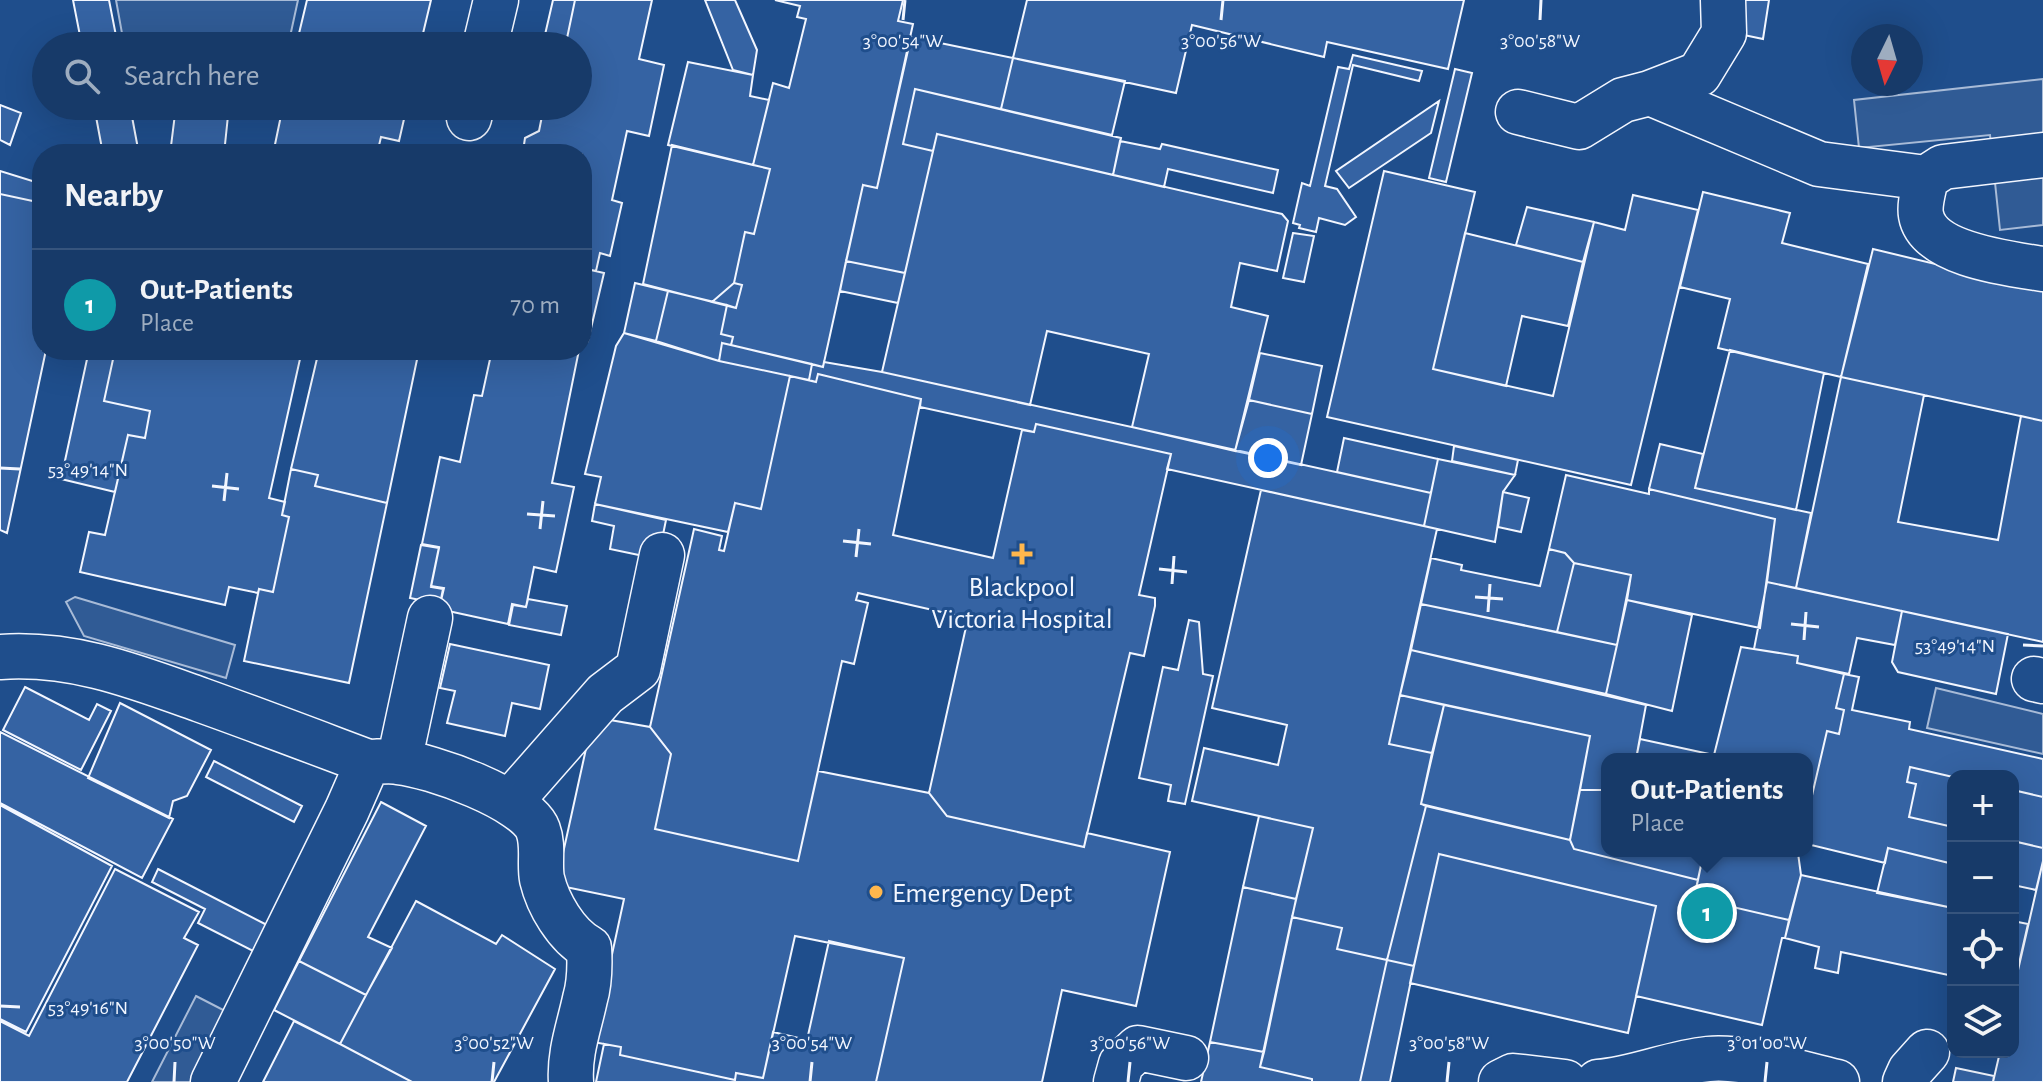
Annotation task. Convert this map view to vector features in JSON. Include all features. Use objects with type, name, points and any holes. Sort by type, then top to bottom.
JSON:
[{"type":"lane","points":[[488,32],[496,0]]},
{"type":"lane","points":[[1518,112],[1579,127],[1623,100],[1699,74],[1724,33],[1723,0]]},
{"type":"lane","points":[[1650,93],[1819,164],[1926,178],[1943,167],[2043,155]]},
{"type":"lane","points":[[1926,178],[1921,216],[1928,229],[1946,246],[1980,257],[2043,269]]},
{"type":"lane","points":[[511,801],[605,694],[638,669],[662,555]]},
{"type":"lane","points":[[213,1082],[347,810],[384,762],[430,618]]},
{"type":"lane","points":[[0,657],[51,656],[101,667],[384,762],[461,780],[511,801],[527,813],[538,828],[542,877],[551,902],[575,940],[589,948],[590,974],[573,1044],[571,1082]]},
{"type":"lane","points":[[1116,1082],[1121,1064],[1138,1048],[1186,1058]]},
{"type":"lane","points":[[1598,1082],[1620,1080],[1675,1064],[1712,1058],[1837,1082]]},
{"type":"lane","points":[[1501,1082],[1513,1076],[1565,1082]]},
{"type":"shaded area","points":[[116,0],[298,0],[291,32],[122,32]]},
{"type":"shaded area","points":[[2043,79],[2043,225],[2000,230],[1990,135],[1859,148],[1854,100],[1923,96],[1923,92]]},
{"type":"shaded area","points":[[75,597],[235,645],[226,678],[84,636],[66,602]]},
{"type":"shaded area","points":[[1936,688],[2043,714],[2043,754],[1927,728]]},
{"type":"shaded area","points":[[196,996],[231,1014],[196,1082],[152,1082]]},
{"type":"building","points":[[73,0],[109,0],[115,32],[79,32]]},
{"type":"building","points":[[307,0],[431,0],[423,32],[299,32]]},
{"type":"building","points":[[553,0],[575,0],[568,32],[546,32]]},
{"type":"building","points":[[575,0],[652,0],[639,59],[664,65],[649,136],[627,131],[612,200],[622,203],[610,256],[600,253],[596,271],[592,270],[592,144],[524,144],[525,138],[539,131],[541,120],[592,120],[592,32],[568,32]]},
{"type":"building","points":[[705,0],[735,0],[757,50],[753,75],[733,70]]},
{"type":"building","points":[[775,0],[903,0],[898,21],[913,24],[877,188],[863,185],[823,367],[731,345],[733,337],[721,334],[727,305],[736,308],[742,285],[734,283],[745,232],[754,234],[770,169],[753,165],[773,83],[789,88],[806,19],[797,17],[800,6]]},
{"type":"building","points":[[1027,0],[1464,0],[1448,69],[1327,42],[1324,57],[1192,25],[1176,93],[1013,58]]},
{"type":"building","points":[[1745,0],[1769,0],[1763,39],[1739,34]]},
{"type":"building","points":[[911,37],[1013,58],[1001,109],[915,89],[903,144],[933,151],[905,273],[846,261],[863,185],[877,188]]},
{"type":"building","points":[[1353,55],[1422,71],[1419,81],[1353,65],[1325,186],[1337,189],[1356,217],[1345,225],[1319,218],[1316,232],[1299,228],[1300,225],[1293,223],[1302,183],[1310,186],[1338,67],[1349,69]]},
{"type":"building","points":[[1013,58],[1125,81],[1112,135],[1001,109]]},
{"type":"building","points":[[688,62],[753,75],[750,96],[769,100],[753,165],[668,145]]},
{"type":"building","points":[[1455,69],[1472,73],[1446,182],[1429,178]]},
{"type":"building","points":[[915,89],[1121,138],[1113,175],[937,134],[933,151],[903,144]]},
{"type":"building","points":[[1439,101],[1431,133],[1349,188],[1336,171]]},
{"type":"building","points":[[0,105],[21,113],[10,145],[0,140]]},
{"type":"building","points":[[97,120],[133,120],[137,144],[101,144]]},
{"type":"building","points":[[174,120],[228,120],[225,144],[171,144]]},
{"type":"building","points":[[280,120],[404,120],[399,141],[381,137],[379,144],[275,144]]},
{"type":"building","points":[[937,134],[1282,214],[1288,221],[1277,271],[1240,263],[1231,307],[1268,316],[1235,451],[1132,427],[1149,354],[1047,331],[1030,405],[882,372]]},
{"type":"building","points":[[1120,141],[1160,149],[1162,144],[1278,170],[1273,193],[1168,169],[1164,187],[1113,175]]},
{"type":"building","points":[[672,145],[770,169],[754,234],[745,232],[734,283],[712,302],[643,284]]},
{"type":"building","points":[[0,171],[32,181],[32,201],[0,194]]},
{"type":"building","points":[[1384,171],[1475,192],[1433,369],[1553,396],[1594,222],[1625,230],[1633,195],[1698,210],[1631,485],[1327,417]]},
{"type":"building","points":[[1703,192],[1790,213],[1782,243],[1868,264],[1841,377],[1718,348],[1730,299],[1680,287]]},
{"type":"building","points":[[0,194],[32,201],[32,360],[44,360],[7,533],[0,530]]},
{"type":"building","points":[[1527,207],[1594,222],[1583,262],[1516,245]]},
{"type":"building","points":[[1293,233],[1314,236],[1304,282],[1283,278]]},
{"type":"building","points":[[1465,233],[1583,262],[1568,326],[1522,316],[1506,386],[1433,369]]},
{"type":"building","points":[[1873,249],[2043,290],[2043,421],[1841,377]]},
{"type":"building","points":[[846,261],[905,273],[898,303],[840,291]]},
{"type":"building","points":[[592,270],[604,273],[592,324]]},
{"type":"building","points":[[635,283],[668,291],[656,341],[624,333]]},
{"type":"building","points":[[734,283],[742,285],[736,308],[712,302]]},
{"type":"building","points":[[668,291],[727,305],[721,334],[733,337],[731,345],[722,343],[719,361],[656,341]]},
{"type":"building","points":[[624,333],[719,361],[790,376],[761,509],[735,503],[728,532],[595,504],[601,477],[585,474],[616,346]]},
{"type":"building","points":[[722,343],[812,364],[809,380],[719,361]]},
{"type":"building","points":[[1730,350],[1824,373],[1796,510],[1695,488]]},
{"type":"building","points":[[1260,353],[1322,366],[1312,414],[1249,400]]},
{"type":"building","points":[[87,360],[113,360],[104,401],[150,411],[145,438],[128,435],[115,492],[61,479]]},
{"type":"building","points":[[113,360],[300,360],[269,498],[285,502],[282,515],[289,517],[273,592],[259,589],[258,593],[229,587],[225,605],[80,572],[89,532],[105,535],[128,435],[145,438],[150,411],[104,401]]},
{"type":"building","points":[[317,360],[417,360],[387,503],[315,486],[318,475],[291,469]]},
{"type":"building","points":[[490,360],[577,360],[552,483],[574,487],[556,572],[534,567],[526,607],[512,604],[508,624],[439,609],[444,588],[431,586],[439,547],[422,544],[440,457],[460,462],[474,395],[482,396]]},
{"type":"building","points":[[824,362],[882,372],[1431,493],[1424,526],[1167,469],[1171,454],[1036,424],[1034,432],[920,407],[921,399],[818,374],[816,382],[809,380],[812,364],[823,367]]},
{"type":"building","points":[[818,374],[921,399],[893,535],[993,558],[1022,430],[1034,432],[1036,424],[1171,454],[1139,595],[1155,598],[1144,656],[1130,653],[1084,847],[947,816],[929,793],[968,618],[858,593],[856,600],[868,603],[854,664],[842,661],[798,861],[655,829],[671,754],[650,727],[694,529],[722,536],[719,550],[724,551],[735,503],[761,509],[790,376],[816,382]]},
{"type":"building","points":[[1841,377],[1924,395],[1898,522],[1998,540],[2021,416],[2043,421],[2043,642],[1796,588]]},
{"type":"building","points":[[1249,400],[1312,414],[1301,465],[1235,451]]},
{"type":"building","points":[[1344,438],[1438,459],[1431,493],[1337,472]]},
{"type":"building","points":[[1660,444],[1703,454],[1695,488],[1811,513],[1796,588],[1767,582],[1775,519],[1649,489]]},
{"type":"building","points":[[1454,446],[1518,460],[1515,475],[1452,461]]},
{"type":"building","points":[[1438,459],[1515,475],[1503,492],[1495,542],[1424,526]]},
{"type":"building","points":[[291,469],[318,475],[315,486],[387,503],[349,683],[244,661],[259,589],[273,592],[289,517],[282,515]]},
{"type":"building","points":[[1566,475],[1649,494],[1649,489],[1775,519],[1760,628],[1627,600],[1631,575],[1574,563],[1565,553],[1549,549]]},
{"type":"building","points":[[1261,490],[1437,529],[1389,744],[1432,753],[1421,804],[1426,806],[1387,960],[1337,949],[1342,928],[1292,917],[1313,828],[1192,801],[1204,748],[1278,765],[1287,725],[1212,708]]},
{"type":"building","points":[[1503,492],[1529,498],[1521,532],[1498,527]]},
{"type":"building","points":[[595,504],[666,520],[658,559],[610,549],[614,526],[592,521]]},
{"type":"building","points":[[421,545],[439,548],[431,587],[443,589],[440,604],[410,598]]},
{"type":"building","points":[[1549,549],[1565,553],[1574,563],[1557,632],[1421,604],[1431,558],[1462,565],[1461,570],[1540,586]]},
{"type":"building","points":[[1574,563],[1631,575],[1617,645],[1557,632]]},
{"type":"building","points":[[1767,582],[1902,611],[1895,645],[1857,638],[1849,674],[1797,663],[1798,656],[1754,649]]},
{"type":"building","points":[[528,599],[567,606],[561,635],[509,625],[513,605],[526,607]]},
{"type":"building","points":[[1627,600],[1692,615],[1672,711],[1606,694]]},
{"type":"building","points":[[1421,604],[1617,645],[1606,694],[1411,650]]},
{"type":"building","points":[[1902,611],[2008,634],[1996,694],[1898,672],[1892,662]]},
{"type":"building","points":[[1189,620],[1199,622],[1203,674],[1213,676],[1185,804],[1168,801],[1171,785],[1139,778],[1163,667],[1178,670]]},
{"type":"building","points":[[450,644],[549,665],[540,709],[512,703],[505,736],[447,723],[455,691],[440,688]]},
{"type":"building","points":[[1741,647],[1798,656],[1797,663],[1844,674],[1836,708],[1844,710],[1839,734],[1827,731],[1813,791],[1813,753],[1714,753]]},
{"type":"building","points":[[1411,650],[1646,705],[1637,753],[1601,753],[1601,790],[1580,790],[1590,736],[1400,695]]},
{"type":"building","points":[[1844,674],[1859,677],[1852,710],[1910,722],[1909,729],[2043,759],[2043,797],[2019,791],[2019,770],[1947,770],[1947,776],[1910,767],[1907,782],[1916,784],[1909,817],[1947,826],[1947,863],[1888,848],[1885,863],[1813,845],[1813,791],[1827,731],[1839,734],[1844,710],[1836,708]]},
{"type":"building","points":[[25,687],[89,720],[97,704],[111,711],[81,770],[3,730]]},
{"type":"building","points":[[1400,695],[1444,705],[1432,753],[1389,744]]},
{"type":"building","points":[[120,703],[211,750],[187,796],[173,801],[169,818],[88,778]]},
{"type":"building","points":[[1444,705],[1590,736],[1570,840],[1421,804]]},
{"type":"building","name":"Emergency Dept","points":[[593,717],[650,727],[671,754],[655,829],[798,861],[818,771],[929,793],[947,816],[1084,847],[1087,833],[1170,852],[1136,1006],[1062,990],[1042,1082],[876,1082],[904,958],[795,936],[763,1078],[736,1073],[735,1080],[620,1055],[621,1047],[593,1042],[624,899],[556,885]]},
{"type":"building","points":[[0,732],[173,819],[142,878],[0,803]]},
{"type":"building","points":[[1640,739],[1705,753],[1637,753]]},
{"type":"building","points":[[214,761],[302,806],[294,822],[206,777]]},
{"type":"building","points":[[1910,767],[1947,776],[1947,826],[1909,817],[1916,784],[1907,782]]},
{"type":"building","points":[[1580,790],[1601,790],[1601,856],[1574,849],[1570,840]]},
{"type":"building","points":[[2019,791],[2043,797],[2043,848],[2019,842]]},
{"type":"building","points":[[381,802],[426,826],[368,937],[392,948],[366,995],[299,961]]},
{"type":"building","points":[[0,805],[112,866],[26,1032],[0,1019]]},
{"type":"building","points":[[1426,806],[1570,840],[1574,849],[1698,880],[1694,898],[1789,920],[1762,1025],[1636,996],[1656,906],[1439,854],[1414,966],[1387,960]]},
{"type":"building","points":[[1259,816],[1313,828],[1296,899],[1243,887]]},
{"type":"building","points":[[2019,842],[2043,848],[2036,890],[2019,886]]},
{"type":"building","points":[[1888,848],[1947,863],[1947,907],[1877,893]]},
{"type":"building","points":[[1439,854],[1656,906],[1628,1033],[1410,983]]},
{"type":"building","points":[[1606,857],[1703,857],[1698,880]]},
{"type":"building","points":[[1703,857],[1799,857],[1801,875],[1789,920],[1694,898]]},
{"type":"building","points":[[2043,861],[2043,1082],[1993,1082],[1999,1058],[2019,1058],[2019,966]]},
{"type":"building","points":[[115,869],[199,912],[184,938],[198,945],[127,1082],[0,1082],[0,1021],[29,1036]]},
{"type":"building","points":[[158,869],[267,925],[253,951],[198,923],[205,909],[152,882]]},
{"type":"building","points":[[1801,875],[1947,907],[1947,975],[1841,952],[1838,973],[1815,968],[1819,947],[1785,938]]},
{"type":"building","points":[[1243,887],[1296,899],[1264,1052],[1210,1042]]},
{"type":"building","points":[[416,901],[496,944],[502,935],[555,969],[494,1082],[412,1082],[340,1044]]},
{"type":"building","points":[[1292,917],[1342,928],[1337,949],[1387,960],[1360,1082],[1312,1082],[1312,1079],[1260,1067]]},
{"type":"building","points":[[2019,922],[2028,924],[2019,964]]},
{"type":"building","points":[[829,941],[904,958],[876,1082],[596,1082],[604,1044],[621,1047],[620,1055],[735,1080],[736,1073],[763,1078],[773,1032],[807,1040]]},
{"type":"building","points":[[1387,960],[1414,966],[1390,1082],[1360,1082]]},
{"type":"building","points":[[299,961],[366,995],[340,1044],[274,1010]]},
{"type":"building","points":[[294,1021],[340,1044],[412,1082],[263,1082]]},
{"type":"building","points":[[1210,1042],[1264,1052],[1260,1067],[1312,1079],[1312,1082],[1201,1082]]},
{"type":"building","points":[[1956,1068],[1994,1076],[1993,1082],[1953,1082]]},
{"type":"place","name":"Blackpool Victoria Hospital","points":[[1022,554]]},
{"type":"place","name":"Emergency Dept","points":[[876,892]]},
{"type":"place","name":"Out-Patients","points":[[1707,913]]}]
